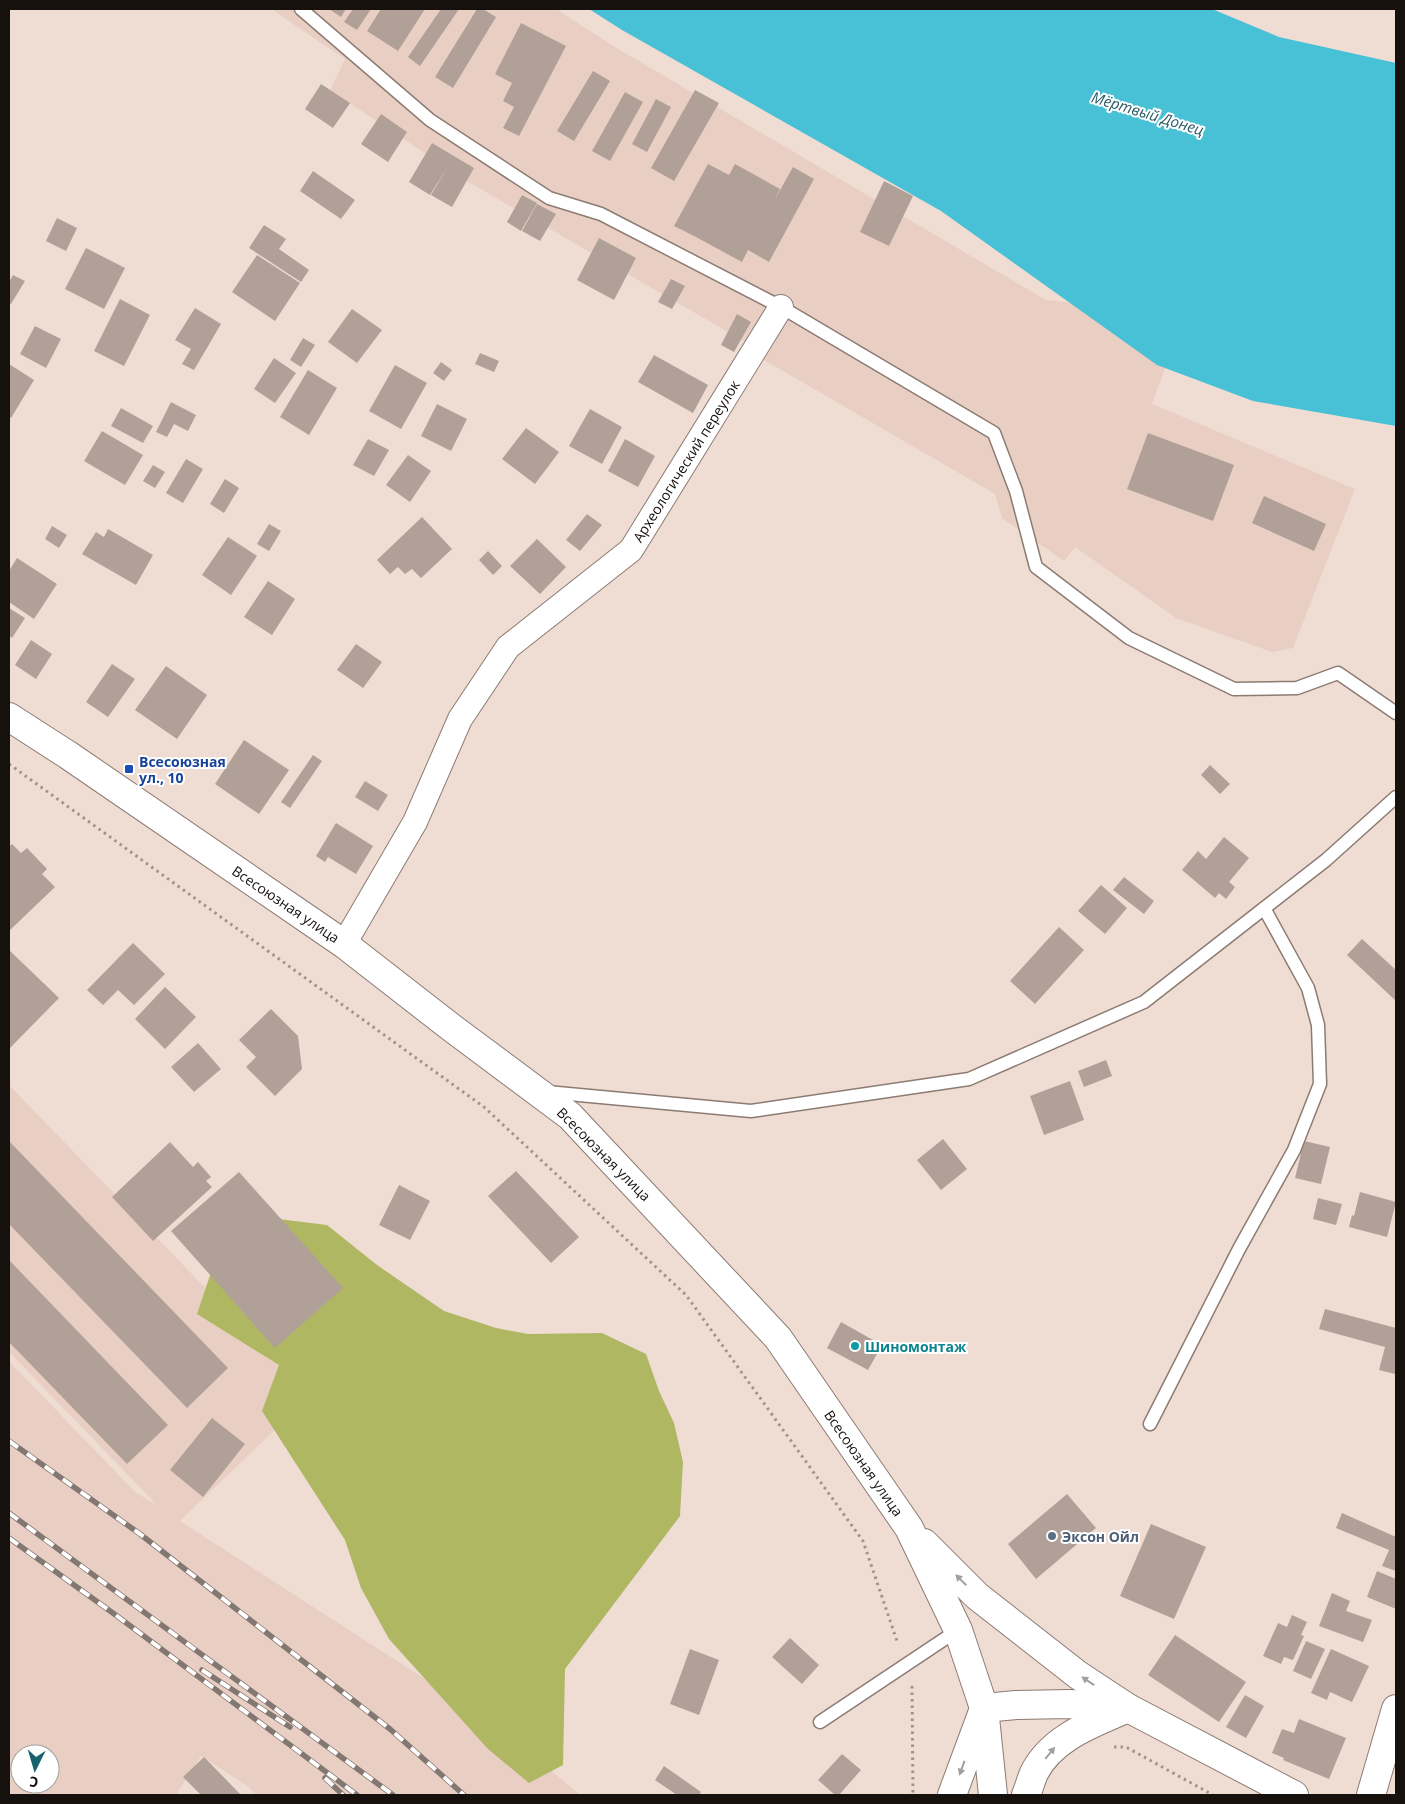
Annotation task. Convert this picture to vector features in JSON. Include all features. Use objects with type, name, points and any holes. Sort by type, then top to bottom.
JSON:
[{"type":"main road","name":"Всесоюзная улица","points":[[9,717],[68,755],[344,944],[570,1116],[778,1338],[909,1528],[958,1630],[984,1708],[993,1795]]},
{"type":"main road","points":[[909,1528],[976,1596],[1078,1675],[1128,1708],[1294,1795]]},
{"type":"main road","points":[[952,1795],[984,1708],[1016,1705],[1070,1704],[1128,1708]]},
{"type":"main road","points":[[1026,1795],[1035,1772],[1054,1747],[1079,1730],[1128,1708]]},
{"type":"main road","points":[[1371,1795],[1396,1709]]},
{"type":"street","name":"Археологический переулок","points":[[344,944],[415,822],[460,719],[508,647],[631,550],[781,307]]},
{"type":"lane","points":[[301,9],[430,120],[549,198],[601,214],[781,307],[994,433],[1016,491],[1036,567],[1129,638],[1234,689],[1297,688],[1338,673],[1396,713]]},
{"type":"lane","points":[[537,1092],[751,1111],[969,1079],[1144,1002],[1326,860],[1396,797]]},
{"type":"lane","points":[[1150,1424],[1239,1249],[1294,1150],[1320,1084],[1318,1025],[1308,988],[1264,908]]},
{"type":"lane","points":[[820,1722],[958,1630]]},
{"type":"path","points":[[9,764],[484,1107],[686,1295],[863,1541],[897,1642]]},
{"type":"path","points":[[912,1686],[913,1795]]},
{"type":"path","points":[[1111,1746],[1126,1747],[1213,1795]]},
{"type":"shaded area","points":[[271,9],[556,9],[615,47],[1046,300],[1139,310],[1178,333],[1152,404],[1355,489],[1293,648],[1272,652],[1176,618],[1075,547],[1064,561],[1002,518],[995,494],[764,360],[747,343],[465,180],[330,90],[345,59]]},
{"type":"shaded area","points":[[9,1085],[310,1396],[180,1521],[501,1728],[580,1795],[257,1795],[246,1785],[201,1756],[176,1795],[9,1795],[9,1361],[135,1492],[158,1506],[9,1352]]},
{"type":"green space","points":[[231,1213],[327,1225],[377,1265],[444,1311],[496,1328],[528,1334],[602,1333],[646,1354],[659,1391],[674,1423],[683,1462],[680,1516],[565,1669],[563,1765],[529,1783],[488,1749],[389,1639],[361,1588],[345,1540],[262,1411],[279,1365],[197,1314]]},
{"type":"water","name":"Мёртвый Донец","points":[[589,9],[1212,9],[1279,37],[1396,63],[1396,426],[1253,401],[1157,365],[941,211],[622,30]]},
{"type":"building","points":[[329,9],[346,9],[341,17]]},
{"type":"building","points":[[353,9],[371,9],[357,30],[344,22]]},
{"type":"building","points":[[381,9],[425,9],[398,51],[367,31]]},
{"type":"building","points":[[441,9],[459,9],[420,66],[408,57]]},
{"type":"building","points":[[477,9],[483,9],[496,17],[453,88],[435,77]]},
{"type":"building","points":[[521,23],[566,46],[519,136],[503,128],[514,107],[503,101],[512,83],[495,74]]},
{"type":"building","points":[[593,71],[610,81],[574,141],[557,131]]},
{"type":"building","points":[[321,84],[350,103],[333,128],[305,109]]},
{"type":"building","points":[[695,90],[719,103],[674,181],[651,168]]},
{"type":"building","points":[[625,92],[643,102],[610,161],[592,151]]},
{"type":"building","points":[[656,99],[671,107],[647,152],[632,144]]},
{"type":"building","points":[[381,114],[407,132],[388,162],[361,144]]},
{"type":"building","points":[[432,143],[474,168],[452,207],[431,195],[447,168],[430,195],[409,182]]},
{"type":"building","points":[[708,164],[729,175],[735,164],[780,189],[774,201],[793,167],[814,179],[769,262],[748,250],[742,262],[674,226]]},
{"type":"building","points":[[313,171],[355,200],[341,219],[300,191]]},
{"type":"building","points":[[884,181],[913,196],[889,246],[860,232]]},
{"type":"building","points":[[522,195],[537,203],[521,231],[507,222]]},
{"type":"building","points":[[537,204],[556,214],[540,241],[522,231]]},
{"type":"building","points":[[57,218],[77,228],[66,251],[46,241]]},
{"type":"building","points":[[264,225],[286,239],[279,249],[309,270],[301,282],[249,248]]},
{"type":"building","points":[[599,238],[636,258],[614,300],[577,280]]},
{"type":"building","points":[[86,248],[125,268],[104,309],[65,289]]},
{"type":"building","points":[[257,255],[300,283],[275,321],[232,292]]},
{"type":"building","points":[[13,275],[25,281],[11,304],[9,303],[9,282]]},
{"type":"building","points":[[671,279],[685,286],[672,309],[658,302]]},
{"type":"building","points":[[120,299],[150,315],[124,366],[94,351]]},
{"type":"building","points":[[195,308],[221,324],[194,370],[182,364],[191,349],[175,340]]},
{"type":"building","points":[[352,309],[382,330],[357,363],[328,342]]},
{"type":"building","points":[[737,314],[751,322],[734,352],[721,345]]},
{"type":"building","points":[[35,326],[61,339],[46,368],[20,354]]},
{"type":"building","points":[[303,338],[315,345],[301,367],[290,360]]},
{"type":"building","points":[[480,353],[499,361],[494,372],[475,364]]},
{"type":"building","points":[[654,355],[708,385],[693,413],[638,382]]},
{"type":"building","points":[[274,358],[296,373],[275,403],[254,389]]},
{"type":"building","points":[[441,362],[452,370],[444,381],[433,373]]},
{"type":"building","points":[[9,364],[34,380],[11,418],[9,417]]},
{"type":"building","points":[[395,365],[427,383],[401,429],[369,411]]},
{"type":"building","points":[[308,370],[337,388],[309,435],[280,417]]},
{"type":"building","points":[[171,402],[196,415],[188,431],[174,424],[167,437],[156,432]]},
{"type":"building","points":[[437,404],[467,419],[451,451],[421,436]]},
{"type":"building","points":[[121,408],[153,426],[143,443],[111,426]]},
{"type":"building","points":[[590,409],[622,427],[602,464],[569,446]]},
{"type":"building","points":[[526,428],[559,452],[535,484],[502,459]]},
{"type":"building","points":[[102,431],[143,455],[125,485],[84,461]]},
{"type":"building","points":[[1148,433],[1234,465],[1213,521],[1127,489]]},
{"type":"building","points":[[368,439],[389,450],[374,476],[353,465]]},
{"type":"building","points":[[625,439],[655,456],[638,487],[608,471]]},
{"type":"building","points":[[408,455],[431,471],[410,502],[386,485]]},
{"type":"building","points":[[186,459],[203,469],[183,503],[166,493]]},
{"type":"building","points":[[153,465],[165,472],[155,488],[143,481]]},
{"type":"building","points":[[225,479],[239,488],[224,513],[210,504]]},
{"type":"building","points":[[1264,496],[1326,524],[1314,551],[1252,523]]},
{"type":"building","points":[[587,514],[602,525],[580,551],[566,540]]},
{"type":"building","points":[[422,517],[452,549],[421,578],[412,569],[405,574],[398,567],[390,574],[377,560]]},
{"type":"building","points":[[269,524],[281,531],[269,551],[257,544]]},
{"type":"building","points":[[52,526],[67,535],[59,548],[45,539]]},
{"type":"building","points":[[108,529],[153,555],[136,585],[82,554],[96,532],[104,537]]},
{"type":"building","points":[[228,537],[257,556],[231,595],[202,575]]},
{"type":"building","points":[[537,539],[566,567],[540,594],[510,566]]},
{"type":"building","points":[[488,551],[502,566],[493,575],[479,560]]},
{"type":"building","points":[[17,558],[57,584],[34,619],[9,602],[9,571]]},
{"type":"building","points":[[268,581],[295,599],[272,635],[244,617]]},
{"type":"building","points":[[9,608],[25,618],[12,638],[9,635]]},
{"type":"building","points":[[31,640],[52,654],[36,679],[15,665]]},
{"type":"building","points":[[356,644],[382,662],[363,688],[337,670]]},
{"type":"building","points":[[112,664],[135,679],[108,717],[86,702]]},
{"type":"building","points":[[166,666],[207,695],[177,739],[135,710]]},
{"type":"building","points":[[244,740],[289,770],[259,814],[215,784]]},
{"type":"building","points":[[313,755],[322,761],[290,808],[281,802]]},
{"type":"building","points":[[1210,765],[1230,784],[1220,794],[1201,775]]},
{"type":"building","points":[[365,781],[388,795],[378,811],[355,797]]},
{"type":"building","points":[[336,823],[373,846],[356,874],[328,857],[325,862],[316,856]]},
{"type":"building","points":[[1224,837],[1249,858],[1229,882],[1235,887],[1226,899],[1219,893],[1215,898],[1182,870],[1198,851],[1206,859]]},
{"type":"building","points":[[12,844],[21,853],[27,848],[47,869],[42,874],[55,887],[9,931],[9,847]]},
{"type":"building","points":[[1124,877],[1154,901],[1144,914],[1113,890]]},
{"type":"building","points":[[1101,885],[1127,908],[1105,934],[1078,911]]},
{"type":"building","points":[[1059,927],[1084,950],[1035,1004],[1010,981]]},
{"type":"building","points":[[1362,939],[1396,970],[1396,1001],[1347,955]]},
{"type":"building","points":[[133,943],[165,974],[134,1005],[118,990],[103,1005],[87,990]]},
{"type":"building","points":[[9,950],[59,998],[9,1049]]},
{"type":"building","points":[[165,987],[196,1017],[165,1049],[135,1019]]},
{"type":"building","points":[[271,1009],[298,1036],[302,1069],[275,1096],[246,1067],[256,1057],[239,1040]]},
{"type":"building","points":[[198,1043],[221,1069],[194,1092],[171,1067]]},
{"type":"building","points":[[1106,1060],[1112,1076],[1084,1087],[1078,1071]]},
{"type":"building","points":[[1070,1081],[1084,1120],[1044,1135],[1030,1096]]},
{"type":"building","points":[[943,1139],[967,1169],[941,1190],[917,1160]]},
{"type":"building","points":[[9,1141],[228,1368],[187,1408],[9,1224]]},
{"type":"building","points":[[1304,1141],[1330,1147],[1321,1184],[1295,1178]]},
{"type":"building","points":[[170,1142],[193,1167],[198,1162],[211,1177],[206,1181],[212,1187],[153,1241],[112,1197]]},
{"type":"building","points":[[516,1171],[579,1237],[551,1263],[488,1196]]},
{"type":"building","points":[[239,1172],[343,1288],[275,1348],[171,1231]]},
{"type":"building","points":[[399,1185],[430,1201],[410,1240],[379,1225]]},
{"type":"building","points":[[1360,1192],[1396,1202],[1387,1237],[1349,1227]]},
{"type":"building","points":[[1318,1198],[1342,1204],[1336,1225],[1313,1219]]},
{"type":"building","points":[[9,1260],[168,1425],[127,1464],[9,1342]]},
{"type":"building","points":[[1325,1309],[1396,1328],[1395,1374],[1379,1370],[1385,1347],[1319,1329]]},
{"type":"building","name":"Шиномонтаж","points":[[841,1322],[882,1345],[868,1370],[827,1348]]},
{"type":"building","points":[[212,1418],[245,1444],[203,1497],[170,1470]]},
{"type":"building","name":"Эксон Ойл","points":[[1067,1494],[1096,1528],[1036,1579],[1008,1544]]},
{"type":"building","points":[[1342,1513],[1396,1537],[1396,1571],[1382,1566],[1389,1550],[1336,1528]]},
{"type":"building","points":[[1151,1524],[1206,1547],[1174,1619],[1120,1596]]},
{"type":"building","points":[[1377,1571],[1396,1579],[1396,1609],[1367,1597]]},
{"type":"building","points":[[1332,1593],[1350,1601],[1346,1611],[1372,1620],[1363,1642],[1319,1626]]},
{"type":"building","points":[[1292,1615],[1307,1622],[1301,1635],[1304,1636],[1293,1660],[1284,1657],[1281,1664],[1263,1656],[1278,1623],[1287,1627]]},
{"type":"building","points":[[1175,1635],[1246,1682],[1219,1722],[1148,1675]]},
{"type":"building","points":[[790,1638],[819,1665],[802,1684],[772,1657]]},
{"type":"building","points":[[1306,1641],[1325,1649],[1311,1679],[1293,1671]]},
{"type":"building","points":[[690,1649],[719,1660],[699,1715],[670,1704]]},
{"type":"building","points":[[1331,1649],[1369,1666],[1352,1702],[1330,1692],[1327,1700],[1311,1693]]},
{"type":"building","points":[[1245,1695],[1264,1706],[1246,1738],[1226,1727]]},
{"type":"building","points":[[1299,1719],[1346,1738],[1329,1779],[1283,1760],[1284,1758],[1272,1753],[1282,1729],[1294,1733]]},
{"type":"building","points":[[842,1754],[861,1770],[839,1795],[835,1795],[818,1780]]},
{"type":"building","points":[[204,1757],[241,1795],[201,1795],[183,1777]]},
{"type":"building","points":[[664,1766],[701,1792],[699,1795],[677,1795],[655,1780]]},
{"type":"railway","points":[[9,1441],[140,1534],[390,1729],[464,1795]]},
{"type":"railway","points":[[9,1513],[393,1795]]},
{"type":"railway","points":[[9,1538],[357,1795]]},
{"type":"railway","points":[[202,1670],[290,1727]]},
{"type":"railway","points":[[325,1778],[343,1795]]},
{"type":"place","name":"Всесоюзная ул., 10","points":[[129,769]]},
{"type":"place","name":"Шиномонтаж","points":[[855,1346]]},
{"type":"place","name":"Эксон Ойл","points":[[1052,1536]]}]
